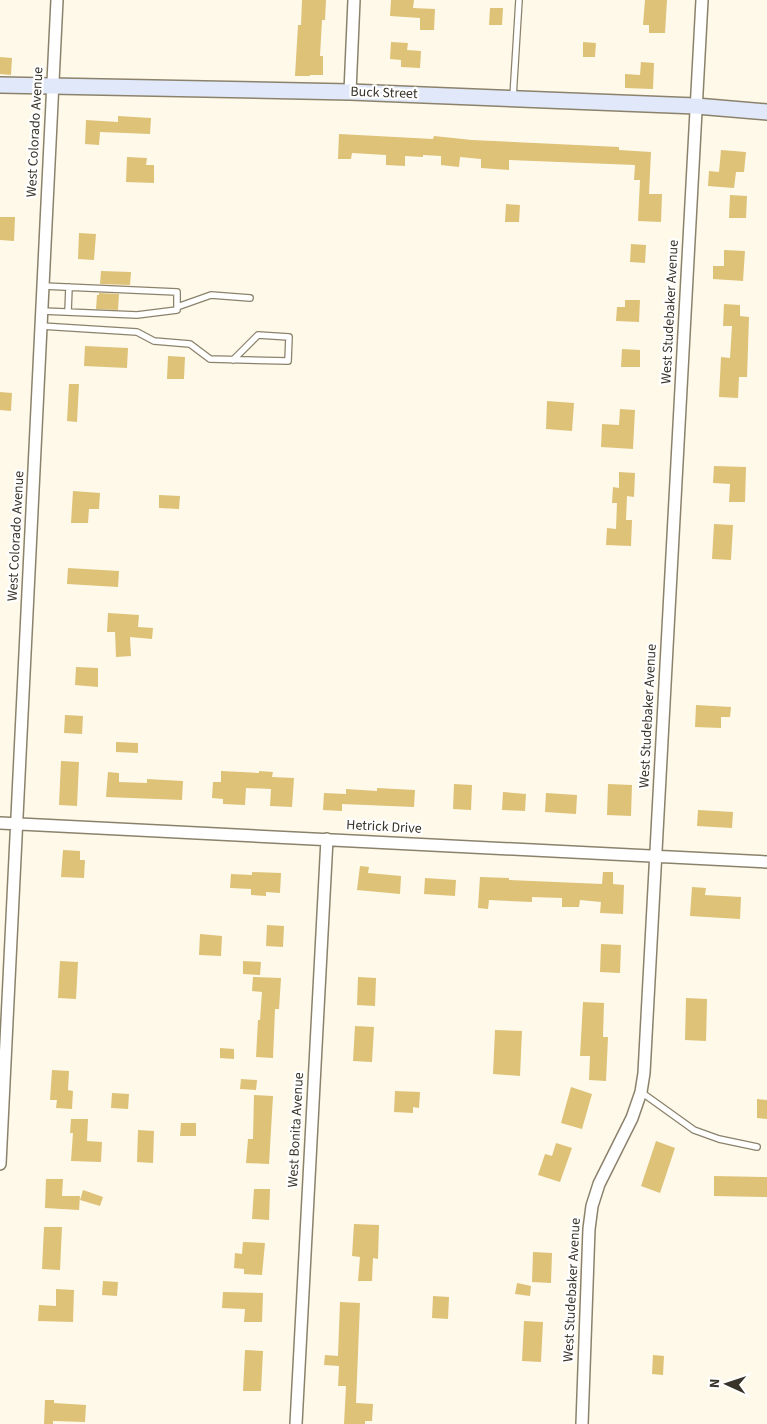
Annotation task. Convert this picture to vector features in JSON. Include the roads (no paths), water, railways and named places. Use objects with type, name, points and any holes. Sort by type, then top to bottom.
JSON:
[{"type":"street","name":"West Colorado Avenue","points":[[0,1164],[57,0]]},
{"type":"street","points":[[350,92],[354,0]]},
{"type":"street","name":"West Studebaker Avenue","points":[[582,1424],[589,1229],[592,1206],[599,1184],[632,1118],[641,1092],[656,856],[702,0]]},
{"type":"street","name":"Buck Street","points":[[0,85],[350,92],[696,106],[767,112]]},
{"type":"street","name":"Hetrick Drive","points":[[0,822],[767,862]]},
{"type":"street","name":"West Bonita Avenue","points":[[296,1424],[326,838]]},
{"type":"lane","points":[[513,99],[519,0]]},
{"type":"lane","points":[[43,286],[178,292],[177,307]]},
{"type":"lane","points":[[68,312],[69,287]]},
{"type":"lane","points":[[42,311],[138,315],[177,310],[177,307],[211,295],[250,298]]},
{"type":"lane","points":[[41,326],[137,332],[154,340],[190,344],[210,359],[233,360],[288,361],[289,337],[258,335],[233,360]]},
{"type":"lane","points":[[641,1092],[694,1130],[719,1139],[757,1147]]}]
